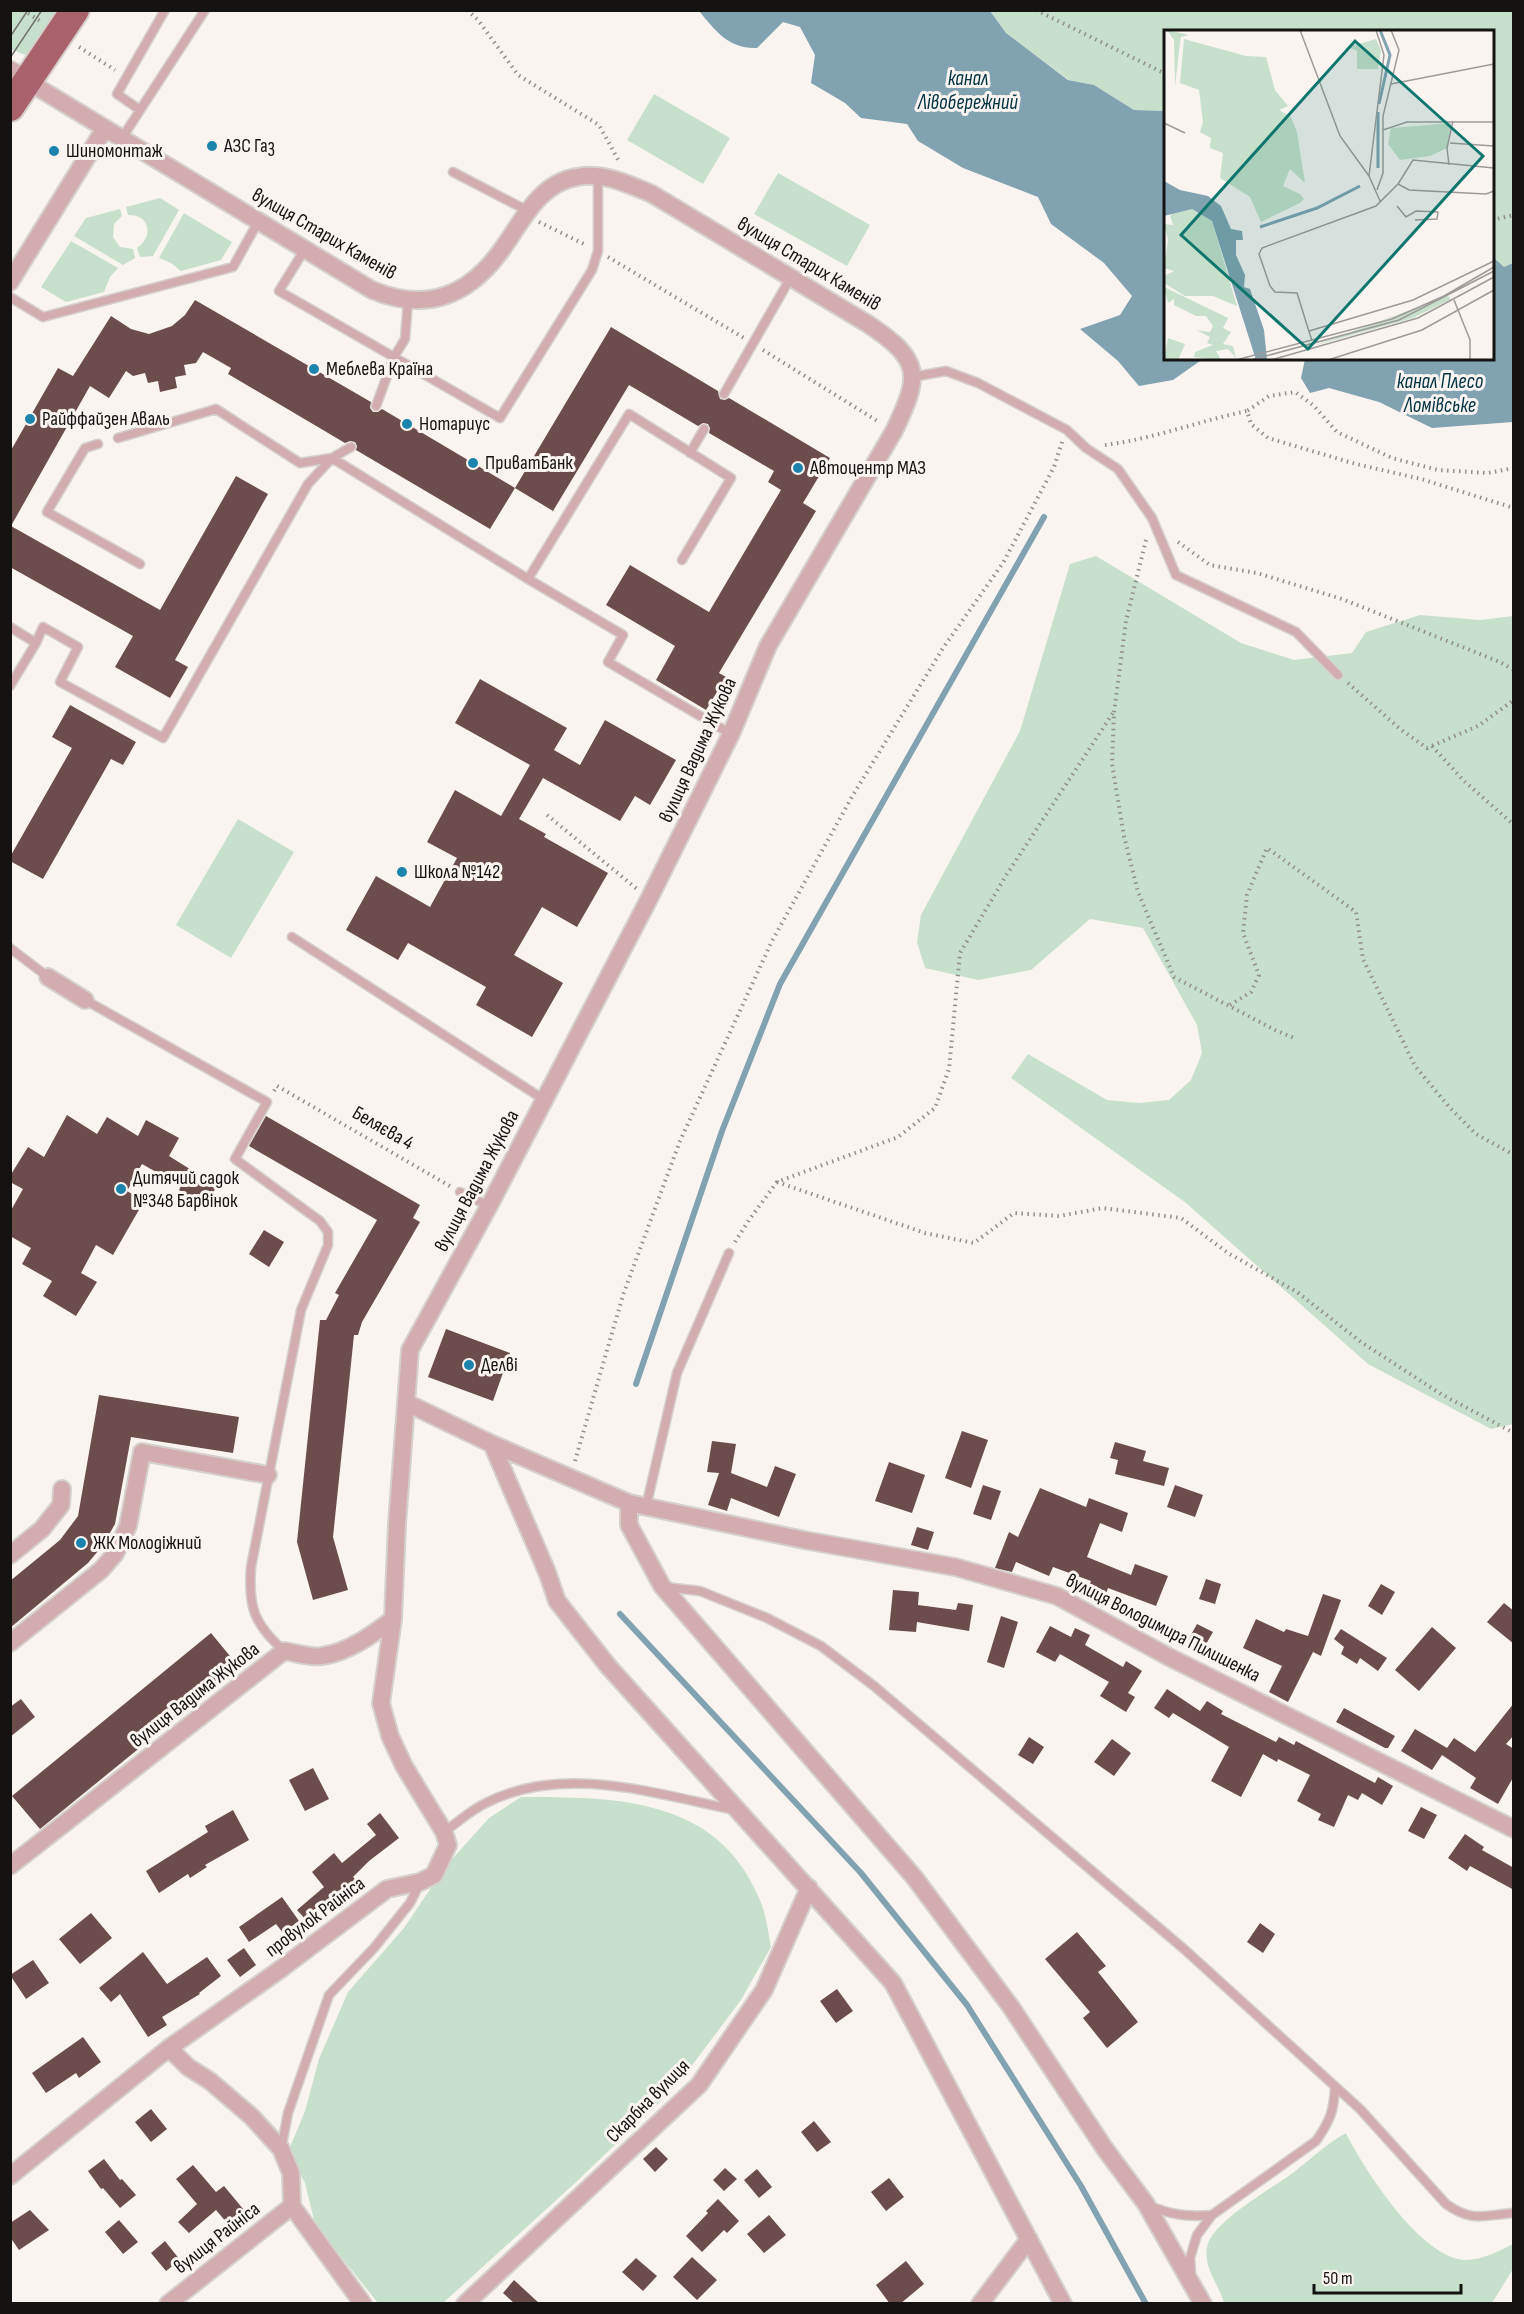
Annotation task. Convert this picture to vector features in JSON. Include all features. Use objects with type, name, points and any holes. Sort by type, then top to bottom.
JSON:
[{"type":"highway","points":[[10,107],[19,76],[75,10]]},
{"type":"street","name":"вулиця Старих Каменів","points":[[19,76],[372,290],[390,298],[408,301],[429,300],[452,293],[470,283],[500,252],[526,213],[548,189],[564,181],[576,177],[598,176],[632,185],[652,194],[791,276],[893,340],[903,350],[910,363],[912,377]]},
{"type":"street","points":[[10,282],[105,128]]},
{"type":"street","name":"вулиця Вадима Жукова","points":[[10,1866],[284,1652],[321,1656],[346,1649],[368,1638],[393,1619],[397,1524],[410,1350],[489,1206],[649,899],[731,734],[768,646],[894,431],[909,397],[912,377]]},
{"type":"street","points":[[48,977],[85,1000]]},
{"type":"street","name":"вулиця Володимира Пилишенка","points":[[407,1403],[492,1444],[629,1503],[804,1540],[955,1567],[1057,1596],[1169,1657],[1514,1828]]},
{"type":"street","points":[[492,1444],[547,1572],[557,1601],[608,1666],[893,1983],[1063,2304]]},
{"type":"street","points":[[10,1643],[101,1570],[115,1554],[128,1526],[142,1452],[268,1475]]},
{"type":"street","points":[[10,1555],[42,1529],[61,1505],[62,1489]]},
{"type":"street","points":[[629,1503],[629,1526],[662,1586],[914,1877],[1011,2007],[1105,2149],[1146,2204],[1203,2304]]},
{"type":"street","points":[[393,1619],[381,1703],[390,1736],[399,1756],[444,1832],[448,1845],[444,1858],[434,1875],[420,1882]]},
{"type":"street","name":"провулок Райніса","points":[[10,2176],[169,2048],[278,1971],[387,1889],[420,1882]]},
{"type":"street","name":"Скарбна вулиця","points":[[465,2304],[699,2085],[764,1990],[809,1888]]},
{"type":"street","points":[[169,2048],[188,2067],[252,2117],[281,2149],[291,2173],[292,2206],[363,2304]]},
{"type":"street","name":"вулиця Райніса","points":[[168,2304],[292,2206]]},
{"type":"street","points":[[980,2304],[1029,2239]]},
{"type":"lane","points":[[140,110],[117,94],[165,10]]},
{"type":"lane","points":[[122,138],[206,10]]},
{"type":"lane","points":[[453,172],[526,213]]},
{"type":"lane","points":[[305,249],[279,291],[500,418],[592,270],[598,251],[598,176]]},
{"type":"lane","points":[[10,297],[43,317],[233,267],[259,220]]},
{"type":"lane","points":[[724,394],[791,276]]},
{"type":"lane","points":[[376,405],[394,357],[405,339],[408,301]]},
{"type":"lane","points":[[912,377],[946,371],[978,383],[1066,430],[1086,448],[1119,469],[1152,518],[1176,575],[1296,632],[1338,675]]},
{"type":"lane","points":[[118,438],[216,409],[300,463],[332,458],[623,635],[608,662],[731,734]]},
{"type":"lane","points":[[528,579],[628,414],[731,478],[682,560]]},
{"type":"lane","points":[[690,453],[704,429]]},
{"type":"lane","points":[[98,444],[85,448],[47,512],[140,564]]},
{"type":"lane","points":[[10,686],[43,627],[78,647],[60,682],[163,738],[308,484],[332,458],[351,447]]},
{"type":"lane","points":[[10,627],[36,643]]},
{"type":"lane","points":[[292,938],[543,1099]]},
{"type":"lane","points":[[10,948],[48,977]]},
{"type":"lane","points":[[85,1000],[267,1102],[235,1159],[320,1221],[328,1232],[329,1239],[302,1310],[251,1567],[249,1591],[255,1614],[267,1635],[284,1652]]},
{"type":"lane","points":[[460,1192],[489,1206]]},
{"type":"lane","points":[[646,1507],[677,1373],[729,1253]]},
{"type":"lane","points":[[662,1586],[700,1591],[767,1618],[821,1647],[874,1686],[1184,1949],[1360,2109],[1446,2204],[1458,2213],[1479,2217],[1514,2213]]},
{"type":"lane","points":[[444,1832],[486,1803],[526,1788],[572,1784],[616,1787],[738,1811]]},
{"type":"lane","points":[[281,2149],[288,2113],[329,1995],[374,1948],[410,1904],[420,1882]]},
{"type":"lane","points":[[1191,2282],[1190,2258],[1197,2235],[1212,2215],[1316,2141],[1328,2125],[1334,2106],[1335,2087]]},
{"type":"lane","points":[[1146,2204],[1167,2213],[1189,2217],[1212,2215]]},
{"type":"path","points":[[467,10],[478,20],[519,75],[600,125],[632,185]]},
{"type":"path","points":[[1036,10],[1164,73]]},
{"type":"path","points":[[526,213],[598,251],[894,431]]},
{"type":"path","points":[[1494,220],[1514,215]]},
{"type":"path","points":[[1086,448],[1133,441],[1247,411],[1269,396],[1295,392],[1312,405],[1337,432],[1392,458],[1438,470],[1488,473],[1514,468]]},
{"type":"path","points":[[1247,411],[1251,424],[1268,438],[1356,464],[1421,478],[1514,508]]},
{"type":"path","points":[[570,1478],[623,1295],[680,1141],[772,941],[853,795],[925,677],[1003,563],[1054,467],[1066,430]]},
{"type":"path","points":[[1294,1038],[1174,977],[1138,892],[1124,836],[1112,764],[1114,713],[1126,621],[1152,518],[1180,544],[1210,565],[1257,573],[1342,599],[1500,662],[1514,670]]},
{"type":"path","points":[[1338,675],[1400,729],[1427,748],[1478,726],[1514,700]]},
{"type":"path","points":[[729,1253],[749,1220],[777,1182],[898,1137],[935,1108],[950,1069],[960,953],[1007,874],[1114,713]]},
{"type":"path","points":[[1432,746],[1464,781],[1514,825]]},
{"type":"path","points":[[547,815],[649,899]]},
{"type":"path","points":[[1229,1005],[1251,992],[1259,975],[1243,933],[1247,895],[1267,848],[1294,870],[1356,912],[1363,959],[1415,1066],[1450,1108],[1476,1134],[1514,1155]]},
{"type":"path","name":"Беляєва 4","points":[[267,1102],[277,1086],[460,1192]]},
{"type":"path","points":[[777,1182],[925,1233],[974,1243],[1014,1214],[1059,1216],[1103,1208],[1181,1218],[1228,1253],[1297,1292],[1361,1342],[1431,1388],[1514,1433]]},
{"type":"green space","points":[[10,11],[60,11],[31,51],[25,55],[11,49]]},
{"type":"green space","points":[[990,11],[1513,11],[1513,263],[1504,267],[1494,258],[1494,30],[1164,30],[1164,112],[1134,110],[1094,85],[1069,80],[1006,33]]},
{"type":"green space","points":[[654,94],[730,138],[703,184],[627,140]]},
{"type":"green space","points":[[778,173],[870,225],[847,266],[754,214]]},
{"type":"green space","points":[[160,198],[179,210],[153,256],[140,257],[137,248],[146,238],[147,227],[141,218],[128,215],[126,207]]},
{"type":"green space","points":[[120,209],[122,216],[114,224],[113,237],[120,247],[133,249],[135,258],[123,265],[74,236],[86,218]]},
{"type":"green space","points":[[184,213],[232,242],[221,260],[181,271],[171,263],[159,258]]},
{"type":"green space","points":[[71,241],[118,268],[110,277],[104,292],[66,302],[41,287]]},
{"type":"green space","points":[[1096,556],[1241,643],[1294,660],[1352,653],[1366,632],[1420,615],[1480,620],[1513,616],[1513,1424],[1491,1429],[1368,1364],[1186,1203],[1011,1078],[1028,1054],[1107,1100],[1139,1103],[1169,1100],[1191,1080],[1202,1053],[1197,1025],[1143,928],[1090,919],[1031,970],[978,980],[925,968],[917,942],[921,915],[1020,731],[1070,564]]},
{"type":"green space","points":[[238,819],[294,852],[231,958],[176,925]]},
{"type":"green space","points":[[521,1797],[627,1802],[660,1810],[690,1822],[717,1840],[741,1865],[759,1898],[771,1947],[741,2000],[684,2076],[664,2098],[443,2303],[378,2303],[315,2224],[305,2183],[288,2152],[305,2111],[319,2059],[348,1992],[404,1928],[445,1867],[489,1818]]},
{"type":"green space","points":[[1346,2133],[1380,2189],[1413,2229],[1431,2245],[1449,2256],[1472,2260],[1513,2244],[1513,2269],[1492,2303],[1224,2303],[1207,2262],[1207,2247],[1211,2237],[1219,2227],[1244,2206]]},
{"type":"water","name":"канал Лівобережний","points":[[699,11],[990,11],[1006,33],[1068,80],[1094,85],[1134,110],[1163,111],[1164,360],[1200,361],[1173,380],[1139,386],[1118,361],[1080,329],[1120,315],[1132,296],[1104,263],[1051,224],[1038,197],[963,168],[918,141],[907,124],[861,118],[845,103],[811,83],[815,55],[800,27],[783,22],[757,48],[730,42]]},
{"type":"water","name":"канал Плесо Ломівське","points":[[1494,258],[1504,267],[1513,263],[1513,422],[1432,428],[1379,402],[1329,388],[1310,393],[1301,378],[1305,360],[1494,360]]},
{"type":"building","points":[[195,300],[371,402],[370,408],[373,412],[382,409],[515,488],[490,529],[356,450],[355,442],[345,443],[228,374],[231,368],[203,352],[196,363],[184,365],[186,375],[175,377],[177,388],[160,392],[158,381],[148,383],[145,373],[133,376],[126,371],[109,398],[90,386],[11,526],[160,610],[236,476],[268,494],[175,660],[188,667],[170,698],[115,667],[133,636],[10,567],[10,452],[58,368],[73,376],[111,316],[131,329],[149,334],[172,326],[185,315]]},
{"type":"building","points":[[611,327],[718,391],[720,399],[729,398],[830,458],[803,503],[816,511],[719,673],[726,677],[706,710],[656,680],[675,646],[606,605],[630,565],[709,612],[781,490],[768,482],[774,471],[709,433],[708,424],[703,423],[698,426],[629,385],[553,511],[515,488]]},
{"type":"building","points":[[480,679],[567,728],[554,750],[580,765],[605,720],[676,760],[650,805],[635,796],[620,821],[543,778],[519,819],[546,834],[544,837],[608,873],[577,927],[542,907],[514,955],[563,983],[532,1037],[476,1005],[486,987],[408,943],[398,960],[346,930],[376,876],[430,907],[457,858],[427,842],[455,790],[501,816],[530,765],[455,723]]},
{"type":"building","points":[[70,705],[136,742],[123,765],[111,759],[43,879],[10,861],[10,857],[72,748],[52,737]]},
{"type":"building","points":[[67,1115],[97,1134],[107,1117],[138,1136],[146,1120],[179,1138],[169,1156],[217,1186],[205,1206],[179,1190],[181,1186],[142,1164],[127,1191],[144,1201],[113,1255],[96,1245],[81,1273],[97,1282],[76,1316],[43,1296],[52,1281],[22,1264],[31,1248],[10,1236],[10,1212],[23,1189],[10,1182],[10,1176],[28,1147],[44,1157]]},
{"type":"building","points":[[266,1116],[420,1205],[413,1218],[420,1222],[362,1322],[358,1335],[354,1335],[333,1537],[348,1590],[313,1600],[297,1542],[320,1320],[326,1320],[339,1295],[335,1293],[377,1220],[249,1146]]},
{"type":"building","points":[[264,1230],[284,1242],[269,1267],[249,1254]]},
{"type":"building","name":"Делві","points":[[446,1329],[510,1353],[493,1401],[428,1377]]},
{"type":"building","points":[[99,1395],[239,1417],[233,1453],[131,1437],[115,1524],[103,1545],[88,1563],[10,1628],[10,1581],[60,1540],[78,1516]]},
{"type":"building","points":[[962,1431],[988,1440],[971,1488],[945,1478]]},
{"type":"building","points":[[712,1441],[736,1444],[731,1473],[767,1487],[775,1466],[796,1474],[779,1517],[731,1498],[727,1511],[708,1505],[719,1473],[707,1472]]},
{"type":"building","points":[[1115,1442],[1146,1451],[1143,1461],[1169,1468],[1164,1486],[1115,1474],[1118,1460],[1110,1458]]},
{"type":"building","points":[[889,1462],[925,1475],[912,1513],[875,1501]]},
{"type":"building","points":[[983,1485],[1001,1491],[991,1520],[973,1514]]},
{"type":"building","points":[[1175,1485],[1203,1495],[1195,1517],[1167,1507]]},
{"type":"building","points":[[1040,1488],[1086,1507],[1089,1498],[1128,1513],[1122,1532],[1100,1523],[1087,1557],[1131,1575],[1135,1564],[1168,1576],[1156,1606],[1108,1588],[1105,1596],[1088,1589],[1091,1581],[1053,1567],[1049,1576],[1016,1562],[1012,1572],[995,1568],[1009,1532],[1018,1537]]},
{"type":"building","points":[[917,1527],[934,1532],[928,1550],[911,1545]]},
{"type":"building","points":[[1206,1579],[1221,1584],[1215,1604],[1199,1599]]},
{"type":"building","points":[[1381,1584],[1395,1592],[1382,1615],[1368,1606]]},
{"type":"building","points":[[893,1590],[919,1592],[918,1605],[956,1610],[958,1603],[973,1605],[969,1631],[917,1622],[916,1632],[889,1630]]},
{"type":"building","points":[[1323,1594],[1341,1600],[1321,1656],[1313,1652],[1288,1702],[1269,1692],[1282,1666],[1243,1648],[1256,1619],[1284,1632],[1286,1629],[1308,1636]]},
{"type":"building","points":[[1504,1603],[1514,1611],[1514,1644],[1487,1622]]},
{"type":"building","points":[[1001,1616],[1018,1622],[1004,1668],[987,1662]]},
{"type":"building","points":[[1197,1624],[1213,1632],[1202,1651],[1187,1642]]},
{"type":"building","points":[[1050,1626],[1071,1637],[1075,1628],[1090,1635],[1085,1645],[1123,1667],[1126,1661],[1142,1671],[1128,1693],[1135,1697],[1126,1712],[1100,1696],[1109,1682],[1060,1654],[1055,1662],[1036,1652]]},
{"type":"building","points":[[1432,1627],[1456,1648],[1419,1691],[1395,1670]]},
{"type":"building","points":[[1341,1629],[1387,1658],[1378,1671],[1360,1658],[1357,1664],[1341,1654],[1344,1647],[1334,1639]]},
{"type":"building","points":[[211,1633],[239,1667],[40,1829],[12,1796]]},
{"type":"building","points":[[1167,1689],[1200,1711],[1207,1701],[1223,1711],[1221,1714],[1276,1742],[1279,1737],[1294,1745],[1296,1741],[1375,1783],[1378,1777],[1393,1786],[1382,1805],[1362,1793],[1358,1800],[1348,1795],[1334,1827],[1318,1820],[1321,1814],[1297,1801],[1310,1775],[1263,1754],[1241,1797],[1211,1781],[1229,1747],[1173,1713],[1169,1718],[1154,1708]]},
{"type":"building","points":[[21,1699],[35,1717],[10,1737],[10,1707]]},
{"type":"building","points":[[1514,1703],[1514,1735],[1506,1744],[1514,1749],[1514,1776],[1498,1804],[1470,1788],[1476,1778],[1442,1755],[1432,1770],[1401,1751],[1415,1729],[1447,1748],[1454,1738],[1475,1752]]},
{"type":"building","points":[[1344,1708],[1395,1736],[1388,1748],[1336,1722]]},
{"type":"building","points":[[1029,1737],[1044,1747],[1033,1764],[1018,1755]]},
{"type":"building","points":[[1112,1739],[1131,1753],[1114,1776],[1094,1762]]},
{"type":"building","points":[[313,1768],[329,1799],[305,1811],[289,1780]]},
{"type":"building","points":[[1421,1807],[1437,1815],[1424,1839],[1408,1831]]},
{"type":"building","points":[[233,1810],[249,1840],[205,1865],[207,1867],[190,1878],[188,1874],[159,1893],[146,1871],[208,1832],[205,1826]]},
{"type":"building","points":[[380,1813],[399,1838],[369,1861],[353,1877],[357,1881],[308,1922],[297,1910],[324,1887],[312,1872],[334,1853],[342,1863],[376,1835],[367,1824]]},
{"type":"building","points":[[1465,1834],[1484,1847],[1482,1850],[1514,1868],[1514,1890],[1470,1866],[1467,1871],[1448,1858]]},
{"type":"building","points":[[282,1897],[299,1921],[283,1933],[276,1924],[249,1942],[239,1927]]},
{"type":"building","points":[[91,1913],[112,1938],[80,1964],[59,1939]]},
{"type":"building","points":[[1260,1923],[1275,1934],[1263,1953],[1247,1942]]},
{"type":"building","points":[[1077,1932],[1106,1966],[1098,1972],[1138,2022],[1107,2048],[1083,2018],[1090,2012],[1045,1959]]},
{"type":"building","points":[[244,1948],[256,1965],[240,1977],[227,1960]]},
{"type":"building","points":[[143,1952],[167,1984],[207,1957],[221,1976],[200,1994],[162,2017],[167,2025],[148,2037],[120,1994],[111,2002],[99,1988]]},
{"type":"building","points":[[33,1960],[49,1983],[26,1999],[10,1975]]},
{"type":"building","points":[[837,1989],[853,2011],[836,2023],[820,2001]]},
{"type":"building","points":[[83,2037],[101,2062],[79,2078],[76,2073],[46,2093],[32,2073]]},
{"type":"building","points":[[151,2109],[167,2129],[151,2142],[135,2122]]},
{"type":"building","points":[[814,2121],[831,2142],[817,2152],[801,2132]]},
{"type":"building","points":[[656,2147],[668,2159],[655,2172],[643,2159]]},
{"type":"building","points":[[104,2159],[120,2180],[122,2179],[136,2195],[120,2208],[103,2188],[101,2189],[88,2171]]},
{"type":"building","points":[[193,2165],[216,2192],[224,2186],[244,2210],[227,2223],[216,2210],[189,2233],[178,2222],[197,2204],[176,2179]]},
{"type":"building","points":[[725,2168],[737,2179],[724,2191],[713,2180]]},
{"type":"building","points":[[757,2169],[772,2187],[759,2198],[744,2180]]},
{"type":"building","points":[[889,2178],[904,2197],[886,2211],[871,2192]]},
{"type":"building","points":[[718,2199],[739,2221],[727,2233],[724,2230],[702,2252],[686,2236]]},
{"type":"building","points":[[30,2210],[49,2230],[19,2250],[10,2237],[10,2223]]},
{"type":"building","points":[[769,2215],[786,2235],[764,2253],[747,2234]]},
{"type":"building","points":[[119,2220],[138,2242],[123,2254],[105,2232]]},
{"type":"building","points":[[165,2241],[180,2260],[166,2271],[151,2253]]},
{"type":"building","points":[[692,2257],[717,2280],[697,2300],[673,2277]]},
{"type":"building","points":[[636,2258],[657,2276],[643,2291],[622,2272]]},
{"type":"building","points":[[906,2261],[924,2284],[900,2304],[890,2304],[876,2285]]},
{"type":"building","points":[[514,2280],[540,2304],[515,2304],[503,2293]]},
{"type":"waterway","points":[[636,1384],[722,1131],[780,984],[1044,517]]},
{"type":"waterway","points":[[620,1614],[861,1873],[967,2005],[1081,2186],[1146,2304]]},
{"type":"tram line","points":[[10,37],[28,10]]},
{"type":"tram line","points":[[10,58],[42,10]]},
{"type":"place","name":"АЗС Газ","points":[[212,146]]},
{"type":"place","name":"Шиномонтаж","points":[[54,151]]},
{"type":"place","name":"Меблева Країна","points":[[314,369]]},
{"type":"place","name":"Райффайзен Аваль","points":[[30,419]]},
{"type":"place","name":"Нотариус","points":[[407,424]]},
{"type":"place","name":"ПриватБанк","points":[[473,463]]},
{"type":"place","name":"Автоцентр МАЗ","points":[[798,468]]},
{"type":"place","name":"Школа №142","points":[[402,872]]},
{"type":"place","name":"Дитячий садок №348 Барвінок","points":[[121,1189]]},
{"type":"place","name":"Делві","points":[[469,1365]]},
{"type":"place","name":"ЖК Молодіжний","points":[[81,1543]]}]
